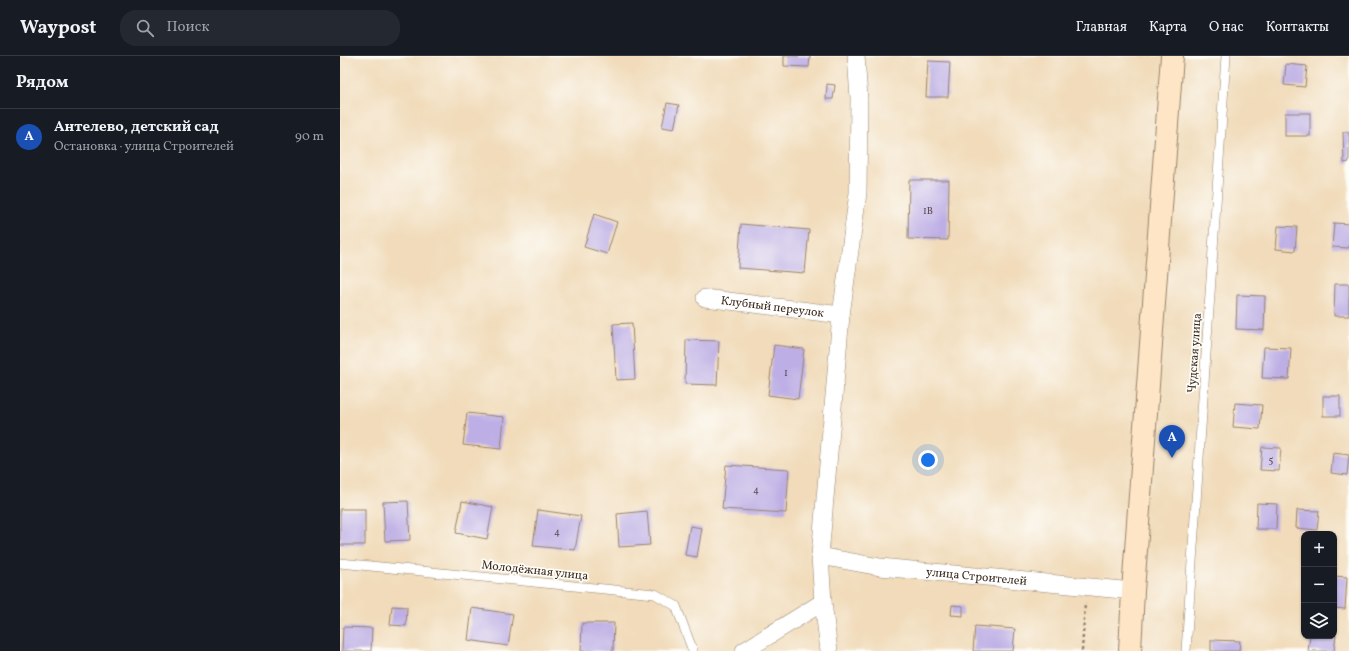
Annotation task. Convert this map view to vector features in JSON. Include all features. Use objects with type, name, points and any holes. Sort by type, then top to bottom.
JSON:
[{"type":"main road","points":[[1130,651],[1133,591],[1172,56]]},
{"type":"street","points":[[829,651],[822,602],[820,556],[841,314],[858,193],[859,98],[856,56]]},
{"type":"street","name":"Клубный переулок","points":[[705,298],[841,314]]},
{"type":"street","name":"улица Строителей","points":[[820,556],[880,567],[1133,591]]},
{"type":"street","points":[[744,651],[822,602]]},
{"type":"lane","name":"Чудская улица","points":[[1186,651],[1226,56]]},
{"type":"lane","name":"Молодёжная улица","points":[[340,563],[655,594],[676,606],[693,651]]},
{"type":"path","points":[[1082,651],[1086,587]]},
{"type":"building","points":[[784,56],[810,56],[809,67],[784,66]]},
{"type":"building","points":[[928,61],[950,62],[948,97],[926,97]]},
{"type":"building","points":[[1286,64],[1307,66],[1305,87],[1284,85]]},
{"type":"building","points":[[827,84],[835,85],[833,99],[826,99]]},
{"type":"building","points":[[667,103],[679,105],[674,129],[662,127]]},
{"type":"building","points":[[1285,113],[1310,113],[1310,136],[1285,136]]},
{"type":"building","points":[[1343,132],[1349,132],[1349,162],[1344,163]]},
{"type":"building","points":[[909,180],[949,180],[948,240],[908,239]]},
{"type":"building","points":[[594,214],[617,222],[607,254],[584,247]]},
{"type":"building","points":[[1334,223],[1349,224],[1349,248],[1332,247]]},
{"type":"building","points":[[741,224],[809,230],[805,273],[738,268]]},
{"type":"building","points":[[1278,226],[1297,227],[1295,251],[1276,249]]},
{"type":"building","points":[[1335,284],[1349,284],[1349,316],[1334,316]]},
{"type":"building","points":[[1237,295],[1265,296],[1264,330],[1236,329]]},
{"type":"building","points":[[632,323],[635,379],[616,380],[613,324]]},
{"type":"building","points":[[686,340],[719,341],[717,385],[685,384]]},
{"type":"building","points":[[774,345],[804,349],[798,399],[768,395]]},
{"type":"building","points":[[1264,347],[1291,348],[1289,379],[1262,378]]},
{"type":"building","points":[[1323,396],[1340,396],[1340,416],[1323,416]]},
{"type":"building","points":[[1235,403],[1262,405],[1260,429],[1233,427]]},
{"type":"building","points":[[467,413],[504,417],[501,449],[463,445]]},
{"type":"building","points":[[1262,447],[1281,448],[1279,471],[1260,470]]},
{"type":"building","points":[[1333,453],[1349,455],[1347,475],[1331,473]]},
{"type":"building","points":[[726,465],[789,469],[786,513],[722,509]]},
{"type":"building","points":[[408,501],[410,540],[385,541],[383,502]]},
{"type":"building","points":[[462,501],[493,507],[487,539],[456,533]]},
{"type":"building","points":[[1257,503],[1277,504],[1276,529],[1256,529]]},
{"type":"building","points":[[340,509],[365,509],[365,545],[340,545]]},
{"type":"building","points":[[538,510],[581,516],[575,550],[533,546]]},
{"type":"building","points":[[1297,510],[1319,511],[1317,530],[1296,528]]},
{"type":"building","points":[[647,511],[650,545],[619,547],[617,514]]},
{"type":"building","points":[[690,526],[702,528],[697,557],[685,555]]},
{"type":"building","points":[[1337,576],[1347,577],[1345,609],[1337,608]]},
{"type":"building","points":[[952,605],[963,606],[963,616],[951,615]]},
{"type":"building","points":[[392,606],[407,607],[406,626],[390,625]]},
{"type":"building","points":[[472,608],[513,614],[508,646],[468,640]]},
{"type":"building","points":[[582,623],[614,623],[613,651],[581,651]]},
{"type":"building","points":[[975,626],[1015,629],[1013,651],[973,651]]},
{"type":"building","points":[[343,627],[372,628],[371,651],[342,651]]},
{"type":"building","points":[[1310,639],[1336,639],[1334,651],[1308,651]]},
{"type":"building","points":[[1211,640],[1240,641],[1239,651],[1211,651]]},
{"type":"place","name":"Антелево, детский сад","points":[[1172,458]]}]
